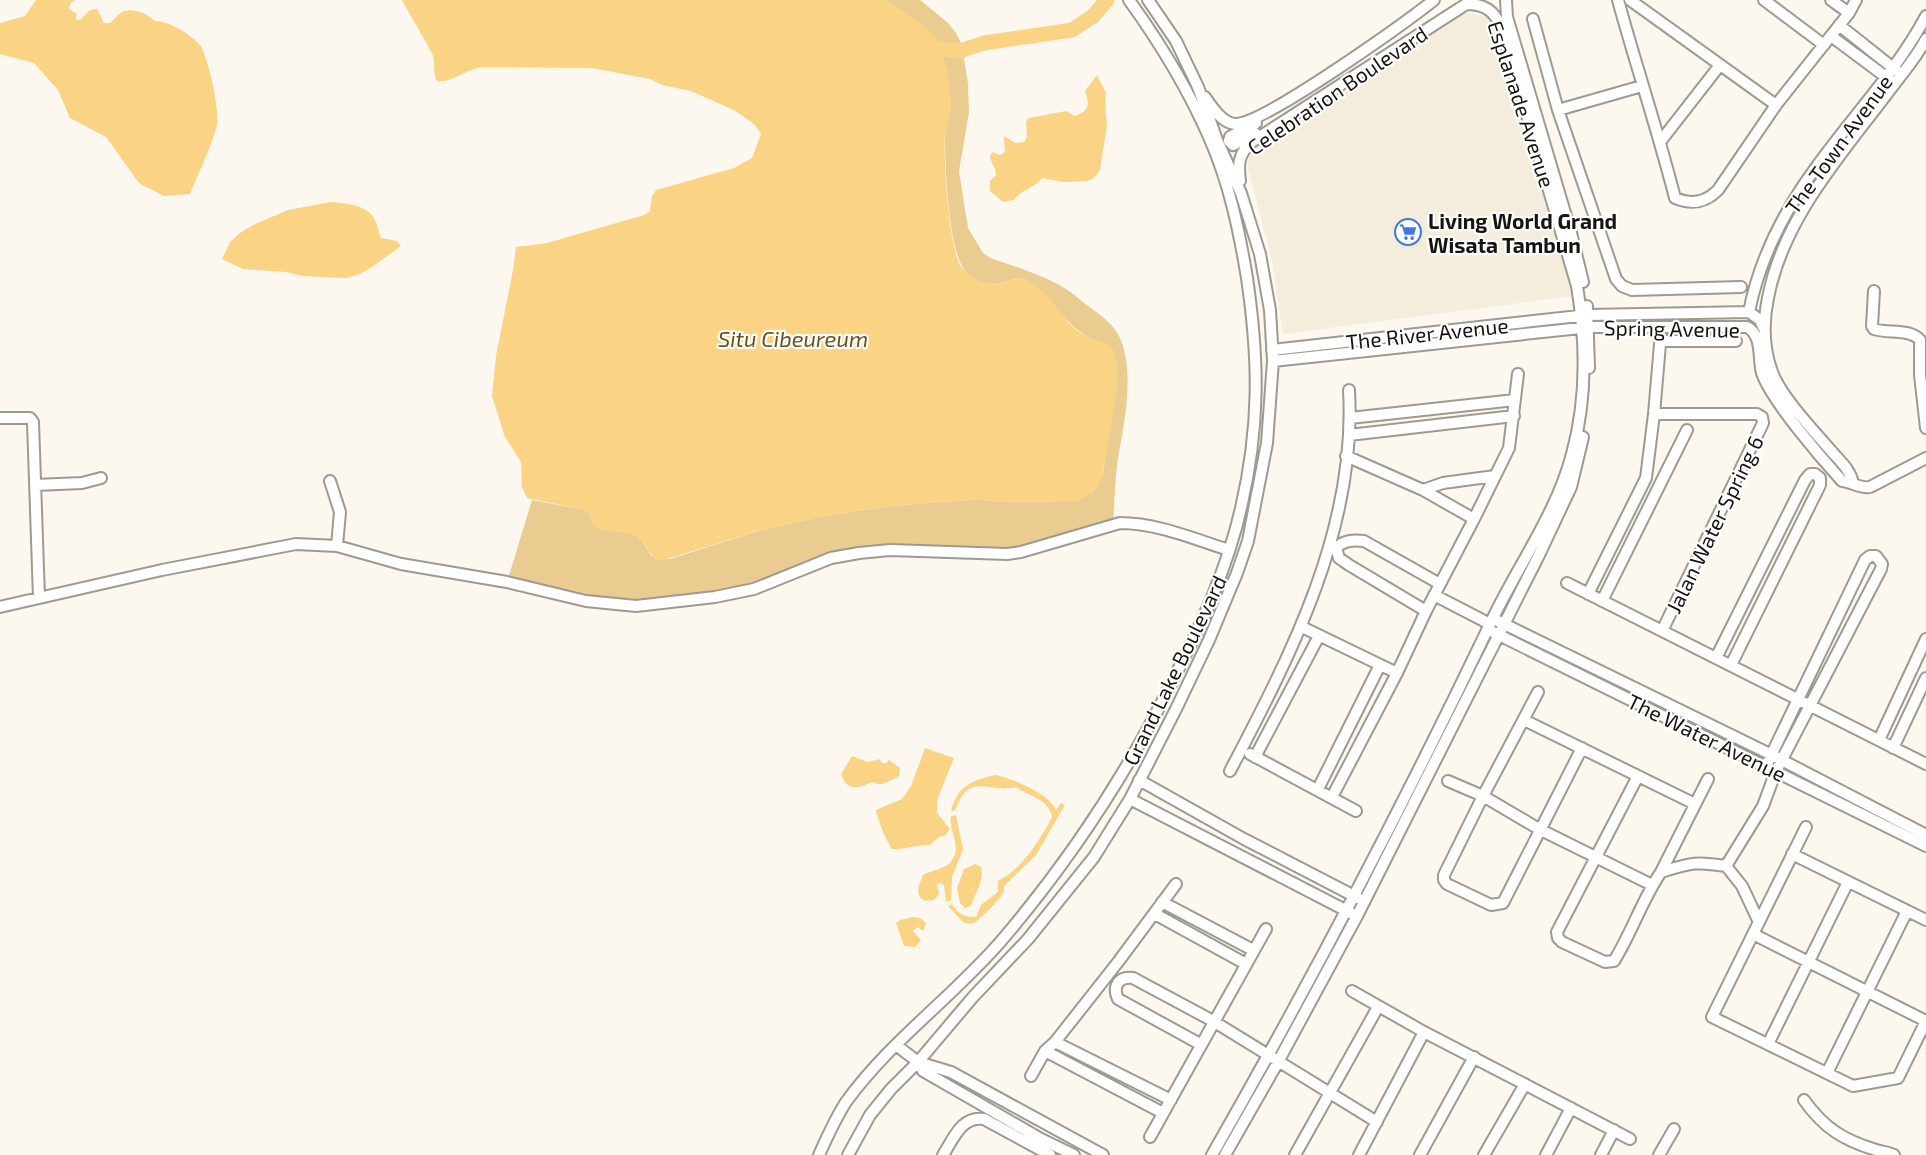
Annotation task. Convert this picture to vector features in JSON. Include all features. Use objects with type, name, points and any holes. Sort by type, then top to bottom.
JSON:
[{"type":"street","name":"Grand Lake Boulevard","points":[[819,1155],[847,1101],[896,1045],[1001,941],[1053,875],[1096,813],[1136,753],[1197,632],[1229,550],[1245,488],[1257,400],[1257,360],[1239,229],[1218,159],[1208,135],[1163,48],[1129,0]]},
{"type":"street","name":"Grand Lake Boulevard","points":[[848,1155],[870,1115],[891,1089],[1028,939],[1094,857],[1130,799],[1209,640],[1248,541],[1267,443],[1273,356],[1270,310],[1260,254],[1241,194],[1217,140],[1198,87],[1176,41],[1148,0]]},
{"type":"street","name":"Celebration Boulevard","points":[[1198,87],[1224,121],[1236,124],[1254,119],[1402,25],[1434,0]]},
{"type":"street","name":"Esplanade Avenue","points":[[1506,0],[1507,17],[1571,233],[1586,328]]},
{"type":"street","points":[[1618,0],[1675,198],[1703,202],[1718,190],[1776,105],[1849,13],[1856,0]]},
{"type":"street","points":[[1630,0],[1776,105]]},
{"type":"street","points":[[1764,0],[1824,45]]},
{"type":"street","points":[[1831,0],[1849,13]]},
{"type":"street","name":"Celebration Boulevard","points":[[1241,194],[1238,164],[1241,153],[1250,143],[1469,2]]},
{"type":"street","name":"Esplanade Avenue","points":[[1469,2],[1493,13],[1501,27],[1584,309]]},
{"type":"street","name":"The Town Avenue","points":[[1763,327],[1773,274],[1789,234],[1817,188],[1895,84],[1894,73],[1926,15]]},
{"type":"street","points":[[1533,19],[1558,110],[1616,279],[1622,286],[1632,290],[1741,287]]},
{"type":"street","points":[[1839,25],[1894,73]]},
{"type":"street","points":[[1831,36],[1894,73]]},
{"type":"street","name":"The Town Avenue","points":[[1749,312],[1756,279],[1773,238],[1803,186],[1894,73],[1926,39]]},
{"type":"street","points":[[1660,142],[1720,65]]},
{"type":"street","points":[[1558,110],[1642,86]]},
{"type":"street","points":[[1282,103],[1280,111],[1230,137],[1229,141],[1233,146],[1307,103],[1329,93]]},
{"type":"street","points":[[1874,291],[1872,326],[1874,329],[1908,333],[1920,340],[1920,375],[1926,428]]},
{"type":"street","name":"Spring Avenue","points":[[1584,309],[1687,314],[1749,312]]},
{"type":"street","name":"The River Avenue","points":[[1273,356],[1584,309]]},
{"type":"street","points":[[1749,312],[1760,320],[1763,327]]},
{"type":"street","name":"Spring Avenue","points":[[1586,328],[1747,327],[1752,329],[1757,341],[1762,373],[1779,403],[1842,481],[1853,483],[1851,473],[1776,381],[1768,358],[1763,327]]},
{"type":"street","points":[[1212,1155],[1274,1059],[1357,916],[1571,487],[1588,402],[1586,328]]},
{"type":"street","points":[[1225,1155],[1490,624],[1563,484],[1572,454],[1581,400],[1586,328]]},
{"type":"street","name":"The River Avenue","points":[[1273,356],[1586,328]]},
{"type":"street","points":[[1588,594],[1643,485],[1648,470],[1661,342],[1736,341]]},
{"type":"street","points":[[1332,797],[1397,673],[1509,447],[1518,374]]},
{"type":"street","points":[[1230,771],[1302,627],[1326,559],[1339,511],[1349,435],[1348,390]]},
{"type":"street","points":[[1350,418],[1515,400]]},
{"type":"street","name":"Jalan Water Spring 6","points":[[1654,414],[1757,414],[1762,417],[1763,423],[1662,631]]},
{"type":"street","points":[[1349,435],[1514,416]]},
{"type":"street","points":[[0,418],[32,419],[39,598]]},
{"type":"street","points":[[1602,601],[1687,430]]},
{"type":"street","points":[[1346,456],[1423,490],[1474,519]]},
{"type":"street","points":[[1853,483],[1862,488],[1870,487],[1926,458]]},
{"type":"street","points":[[1716,658],[1805,480],[1810,474],[1815,474],[1820,478],[1820,485],[1731,665]]},
{"type":"street","points":[[1423,490],[1434,485],[1495,476]]},
{"type":"street","points":[[35,485],[82,483],[101,478]]},
{"type":"street","points":[[330,481],[340,512],[337,546]]},
{"type":"street","points":[[0,607],[280,546],[312,544],[337,546],[401,564],[507,582],[586,601],[636,606],[715,597],[754,589],[831,558],[859,553],[890,550],[1007,554],[1120,523],[1137,523],[1162,529],[1229,550]]},
{"type":"street","points":[[1426,611],[1348,565],[1339,558],[1336,548],[1351,540],[1364,541],[1440,585]]},
{"type":"street","points":[[1726,866],[1763,806],[1774,763],[1798,699],[1865,560],[1870,556],[1876,556],[1882,564],[1881,569],[1810,705],[1774,763]]},
{"type":"street","points":[[1567,583],[1926,764]]},
{"type":"street","points":[[1434,595],[1490,624]]},
{"type":"street","name":"The Water Avenue","points":[[1490,624],[1504,624],[1543,642],[1926,846]]},
{"type":"street","name":"The Water Avenue","points":[[1490,624],[1499,634],[1538,653],[1926,835]]},
{"type":"street","points":[[1302,627],[1397,673]]},
{"type":"street","points":[[1255,757],[1319,636]]},
{"type":"street","points":[[1879,740],[1926,639]]},
{"type":"street","points":[[1538,653],[1543,642]]},
{"type":"street","points":[[1318,789],[1380,665]]},
{"type":"street","points":[[1893,748],[1926,678]]},
{"type":"street","points":[[1538,692],[1444,875],[1447,884],[1491,905],[1503,903],[1582,748]]},
{"type":"street","points":[[1524,720],[1695,804]]},
{"type":"street","points":[[1241,750],[1356,811]]},
{"type":"street","points":[[1136,753],[1150,760]]},
{"type":"street","points":[[1638,776],[1557,932],[1557,938],[1562,942],[1605,962],[1614,961],[1708,780]]},
{"type":"street","points":[[1139,780],[1364,901]]},
{"type":"street","points":[[1448,781],[1483,796],[1539,829],[1652,885]]},
{"type":"street","points":[[1130,799],[1357,916]]},
{"type":"street","points":[[1096,813],[1114,824]]},
{"type":"street","points":[[1753,934],[1926,1021],[1898,1078],[1853,1086],[1712,1017],[1792,854],[1806,827]]},
{"type":"street","points":[[1792,854],[1926,920]]},
{"type":"street","points":[[1661,872],[1691,862],[1726,866],[1742,886],[1759,922]]},
{"type":"street","points":[[1768,1044],[1848,882]]},
{"type":"street","points":[[1031,1076],[1045,1051],[1055,1042],[1176,884]]},
{"type":"street","points":[[1162,902],[1253,950]]},
{"type":"street","points":[[1827,1073],[1907,910]]},
{"type":"street","points":[[1155,914],[1246,964]]},
{"type":"street","points":[[1150,1137],[1266,929]]},
{"type":"street","points":[[1200,1044],[1118,999],[1115,988],[1117,983],[1126,977],[1133,978],[1213,1021],[1377,1122]]},
{"type":"street","points":[[1352,991],[1425,1032],[1630,1138]]},
{"type":"street","points":[[1295,1155],[1328,1092],[1378,1006]]},
{"type":"street","points":[[1359,1155],[1425,1032]]},
{"type":"street","points":[[1055,1042],[1171,1100]]},
{"type":"street","points":[[896,1045],[918,1062],[951,1072],[1102,1155]]},
{"type":"street","points":[[1045,1051],[1163,1113]]},
{"type":"street","points":[[1420,1155],[1474,1057]]},
{"type":"street","points":[[918,1062],[923,1071],[1041,1139],[1074,1155]]},
{"type":"street","points":[[1484,1155],[1525,1084]]},
{"type":"street","points":[[1804,1100],[1829,1129],[1843,1137],[1894,1155]]},
{"type":"street","points":[[1546,1155],[1571,1108]]},
{"type":"street","points":[[943,1155],[965,1121],[974,1118],[984,1119],[1050,1155]]},
{"type":"street","points":[[1662,1154],[1674,1129]]},
{"type":"street","points":[[1601,1155],[1614,1130]]},
{"type":"shaded area","points":[[885,0],[920,0],[948,23],[962,45],[968,84],[969,112],[959,171],[968,228],[983,253],[990,258],[1039,275],[1066,289],[1104,318],[1118,334],[1124,348],[1128,381],[1117,465],[1113,524],[1021,552],[859,553],[754,589],[636,606],[507,582],[532,500],[585,510],[590,513],[593,523],[635,535],[642,540],[651,556],[670,559],[765,529],[824,516],[890,506],[981,499],[999,502],[1076,501],[1091,491],[1100,480],[1106,446],[1102,390],[1095,340],[1075,328],[1045,294],[1027,281],[1015,279],[988,284],[968,274],[961,265],[949,210],[945,137],[951,105],[940,59],[929,31]]},
{"type":"shaded area","points":[[1461,12],[1489,17],[1498,30],[1573,296],[1283,334],[1272,260],[1247,165],[1251,152],[1258,145],[1331,103]]},
{"type":"water","points":[[36,0],[75,0],[71,2],[69,9],[77,14],[75,19],[80,20],[90,10],[97,9],[104,23],[110,23],[120,13],[126,11],[140,12],[155,21],[167,23],[179,29],[199,44],[215,96],[217,125],[190,194],[164,196],[139,183],[106,137],[70,118],[58,90],[34,63],[0,54],[0,23],[25,16]]},
{"type":"water","name":"Situ Cibeureum","points":[[402,0],[885,0],[914,19],[938,41],[947,72],[951,103],[945,135],[946,182],[953,239],[960,265],[971,276],[982,282],[996,284],[1018,279],[1031,283],[1043,292],[1076,330],[1087,337],[1106,343],[1112,348],[1116,358],[1116,391],[1111,430],[1102,478],[1097,488],[1091,494],[1076,501],[999,502],[981,499],[890,506],[824,516],[765,529],[660,561],[653,557],[638,537],[595,527],[590,514],[585,510],[527,498],[522,487],[521,462],[505,437],[492,396],[496,356],[516,247],[547,243],[644,215],[650,211],[652,196],[656,190],[734,168],[752,158],[761,134],[755,125],[736,111],[691,91],[662,85],[650,79],[592,68],[482,67],[449,80],[437,81],[432,53]]},
{"type":"water","points":[[1097,75],[1106,93],[1107,125],[1100,170],[1094,178],[1087,181],[1064,182],[1042,178],[1014,200],[1003,202],[990,191],[990,181],[996,175],[990,155],[993,152],[1000,155],[1005,152],[1004,136],[1015,143],[1024,142],[1027,137],[1026,122],[1029,118],[1066,111],[1075,116],[1083,112],[1088,104],[1085,91]]},
{"type":"water","points":[[331,202],[356,206],[368,211],[375,220],[381,238],[397,241],[401,246],[360,274],[346,278],[243,269],[222,259],[230,242],[253,225],[288,210]]},
{"type":"water","points":[[925,748],[954,758],[937,800],[937,813],[950,829],[946,835],[939,837],[930,845],[892,849],[882,830],[876,810],[902,799],[911,786]]},
{"type":"water","points":[[852,756],[868,762],[880,759],[882,763],[886,763],[889,760],[900,768],[899,776],[883,784],[872,782],[857,787],[849,786],[841,774]]},
{"type":"water","points":[[995,775],[1011,779],[1039,793],[1056,810],[1061,803],[1065,805],[1036,855],[1004,886],[1004,892],[976,922],[964,923],[948,906],[952,904],[962,915],[976,917],[981,905],[998,892],[998,881],[1022,862],[1052,817],[1043,802],[1016,787],[974,787],[961,797],[956,809],[951,812],[957,796],[966,786],[979,779]]},
{"type":"water","points":[[956,815],[963,849],[952,877],[951,900],[946,902],[944,885],[940,883],[937,884],[939,894],[934,900],[924,901],[918,892],[923,875],[948,865],[956,852],[951,816]]},
{"type":"water","points":[[975,864],[981,867],[981,881],[971,906],[965,908],[960,903],[957,888],[964,869]]},
{"type":"water","points":[[913,917],[920,918],[926,923],[923,931],[918,927],[913,931],[921,940],[915,947],[904,946],[896,923]]},
{"type":"waterway","points":[[942,49],[960,51],[984,43],[1072,30],[1093,16],[1107,0]]},
{"type":"place","name":"Living World Grand Wisata Tambun","points":[[1408,232]]}]
